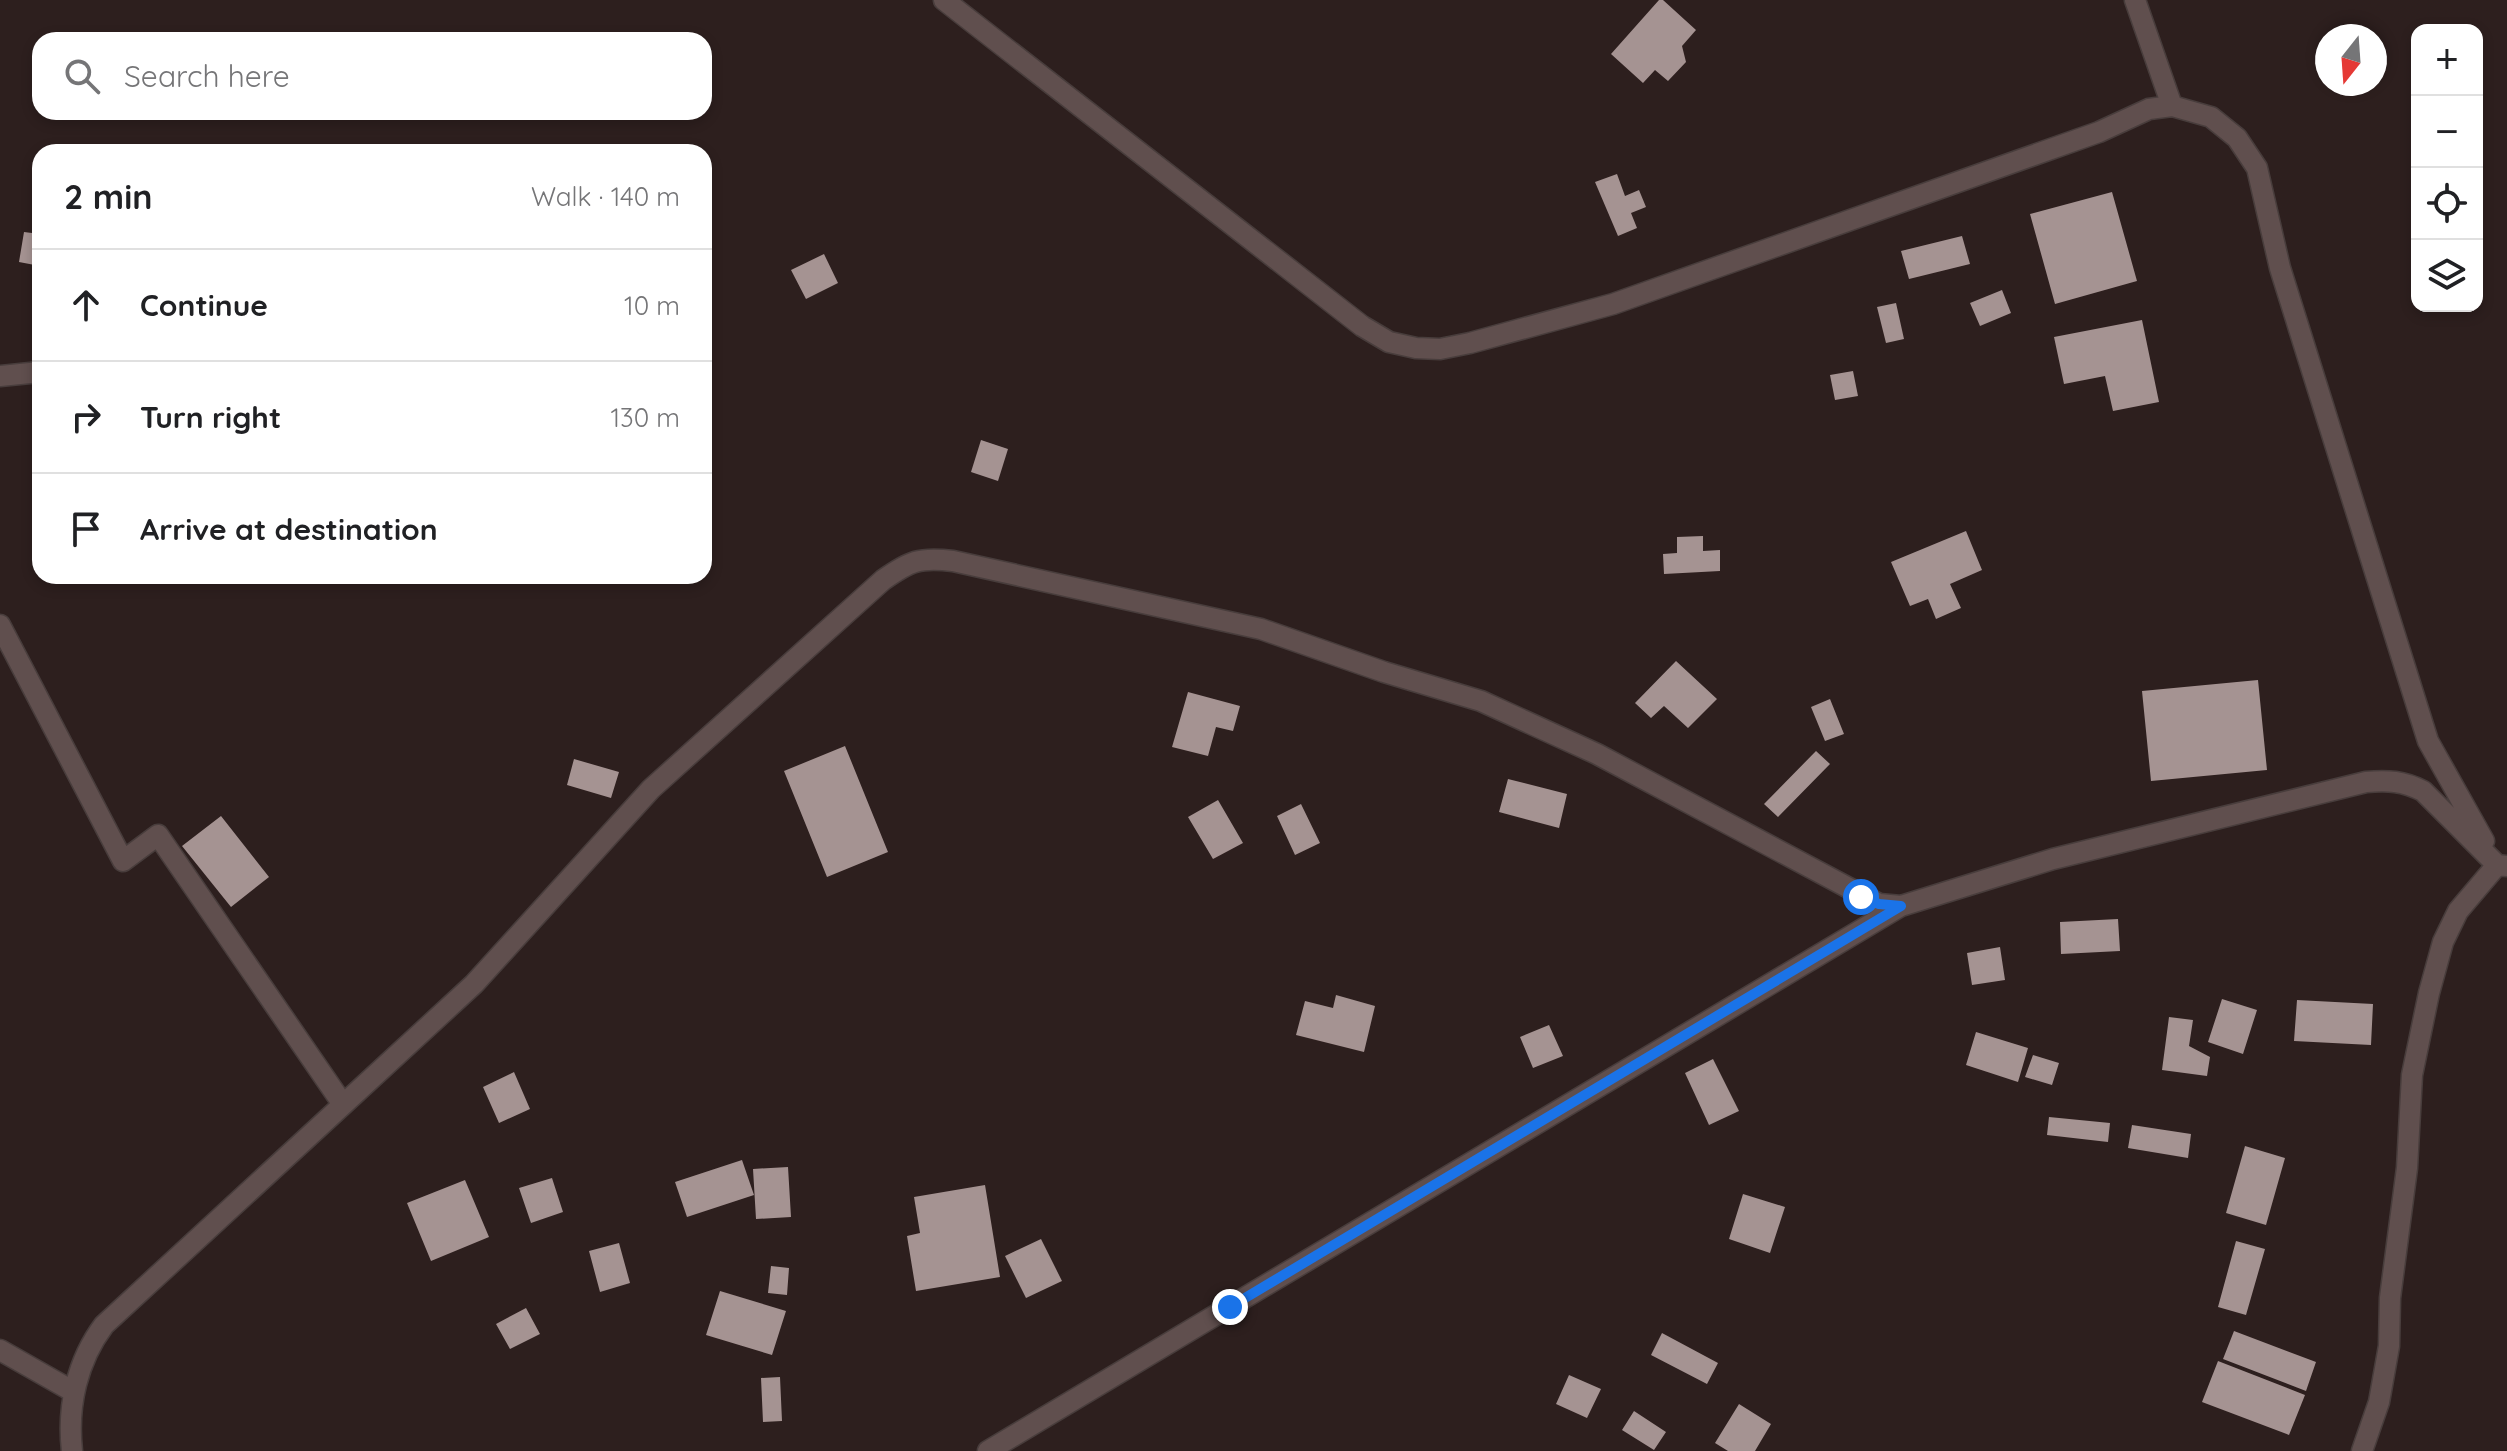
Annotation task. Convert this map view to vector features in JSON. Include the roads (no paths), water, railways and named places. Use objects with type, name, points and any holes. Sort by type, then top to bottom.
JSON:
[{"type":"street","points":[[944,0],[1362,326],[1389,342],[1416,348],[1440,349],[1470,343],[1613,304],[2099,132],[2149,109],[2172,106],[2211,117],[2237,138],[2257,168],[2280,268],[2428,741],[2502,865]]},
{"type":"street","points":[[2135,0],[2172,106]]},
{"type":"street","points":[[0,376],[32,373]]},
{"type":"street","points":[[72,1451],[70,1431],[74,1392],[82,1363],[104,1325],[474,984],[651,789],[883,580],[919,559],[964,563],[1261,629],[1384,672],[1481,701],[1597,754],[1861,897],[1879,904],[1901,906]]},
{"type":"street","points":[[0,625],[123,861],[158,835],[342,1103]]},
{"type":"street","points":[[988,1451],[1901,906],[2053,859],[2366,782],[2391,780],[2409,784],[2430,796],[2502,865]]},
{"type":"street","points":[[2362,1451],[2379,1402],[2389,1346],[2390,1298],[2407,1168],[2412,1075],[2429,993],[2443,942],[2458,911],[2502,865]]},
{"type":"street","points":[[0,1350],[74,1392]]}]
